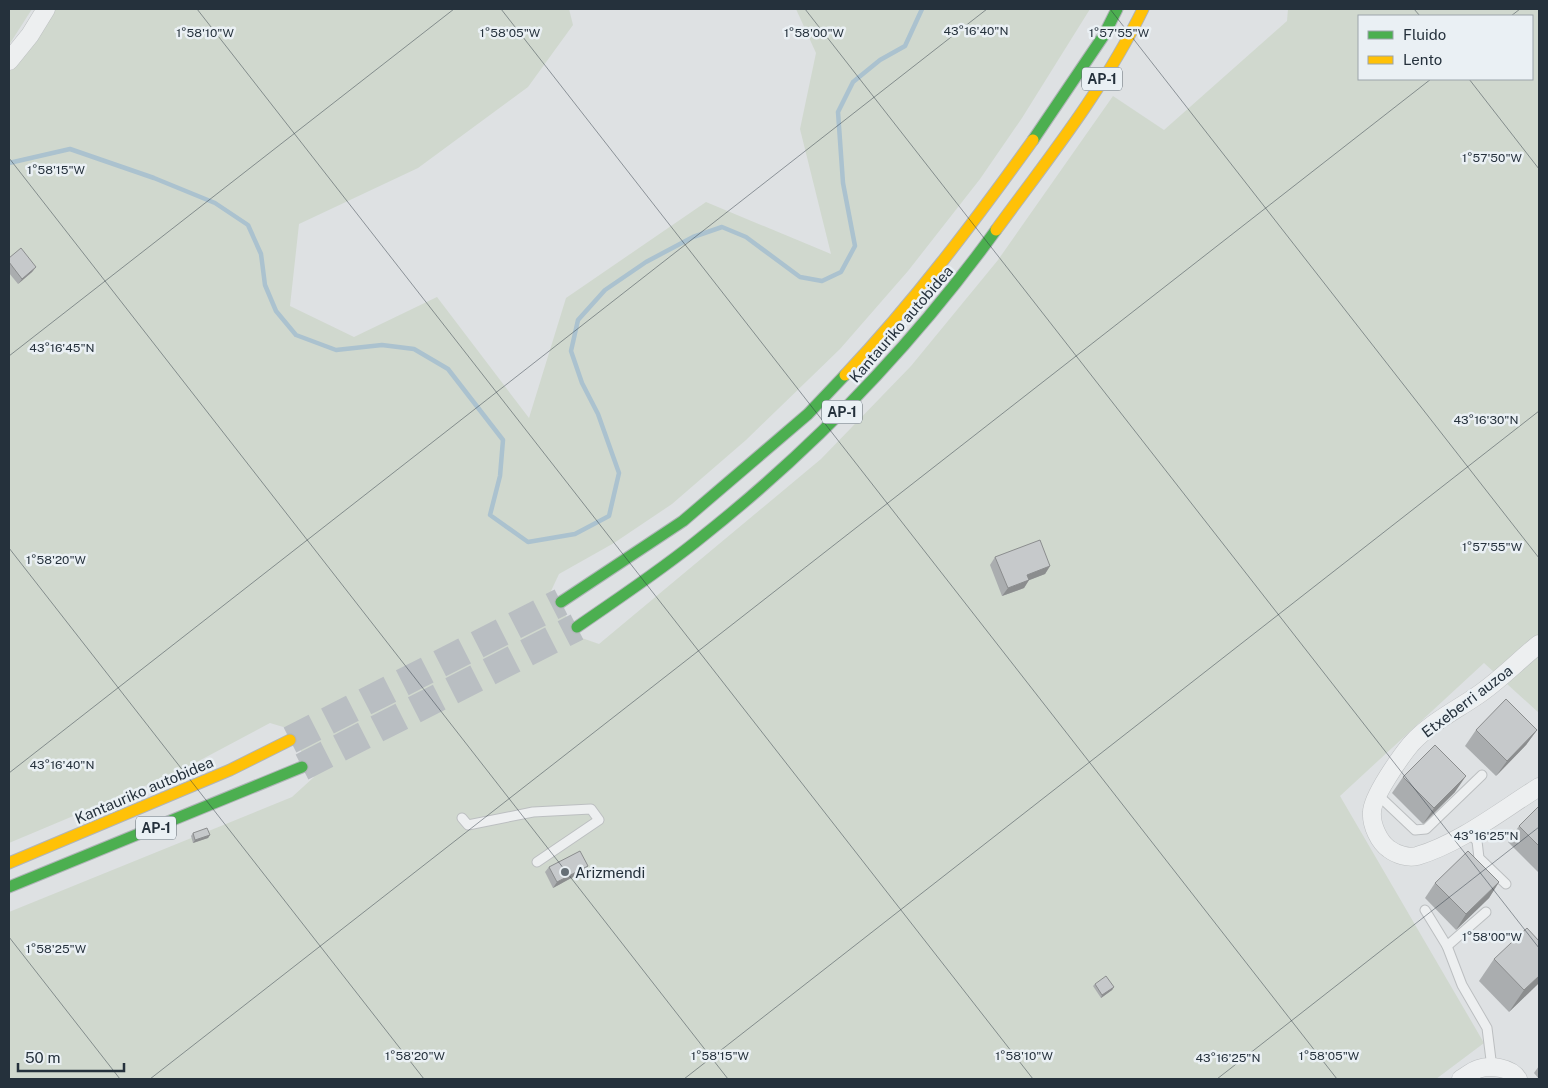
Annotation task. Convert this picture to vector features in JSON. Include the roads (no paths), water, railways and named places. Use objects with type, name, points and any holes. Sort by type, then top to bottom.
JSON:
[{"type":"highway","name":"Kantauriko autobidea","points":[[561,602],[684,521],[808,414],[893,324],[966,232],[1038,133],[1104,35],[1117,9]]},
{"type":"highway","name":"Kantauriko autobidea","points":[[577,627],[693,544],[767,483],[864,391],[922,326],[975,261],[1057,147],[1128,41],[1143,9]]},
{"type":"highway","name":"Kantauriko autobidea","points":[[9,863],[230,770],[290,740]]},
{"type":"highway","name":"AP-1","points":[[9,888],[302,767]]},
{"type":"street","points":[[9,61],[30,35],[46,9]]},
{"type":"street","name":"Etxeberri auzoa","points":[[1539,644],[1479,694],[1435,721],[1410,745],[1378,795],[1372,812],[1376,832],[1387,848],[1400,855],[1415,856],[1433,850],[1468,832],[1539,787]]},
{"type":"street","points":[[1461,1079],[1478,1069],[1492,1068],[1504,1069],[1518,1078]]},
{"type":"lane","points":[[1378,795],[1414,830],[1426,828],[1482,775]]},
{"type":"lane","points":[[462,818],[468,825],[533,812],[591,809],[599,820],[537,862]]},
{"type":"lane","points":[[1468,832],[1477,841],[1479,858],[1506,884]]},
{"type":"lane","points":[[1425,910],[1447,946],[1462,985],[1486,1028],[1492,1068]]},
{"type":"lane","points":[[1447,946],[1486,912]]},
{"type":"waterway","points":[[9,163],[70,149],[154,178],[215,203],[248,225],[261,254],[265,285],[276,311],[296,335],[336,350],[382,345],[414,349],[448,369],[503,440],[500,476],[490,515],[528,542],[575,534],[609,516],[619,473],[598,414],[582,383],[571,351],[578,320],[605,290],[646,262],[693,237],[722,227],[746,237],[800,277],[822,281],[841,272],[855,246],[843,183],[838,112],[853,82],[880,60],[905,46],[922,9]]},
{"type":"tunnel","points":[[290,740],[561,602]]},
{"type":"tunnel","points":[[302,767],[577,627]]},
{"type":"place","name":"Arizmendi","points":[[565,872]]}]
